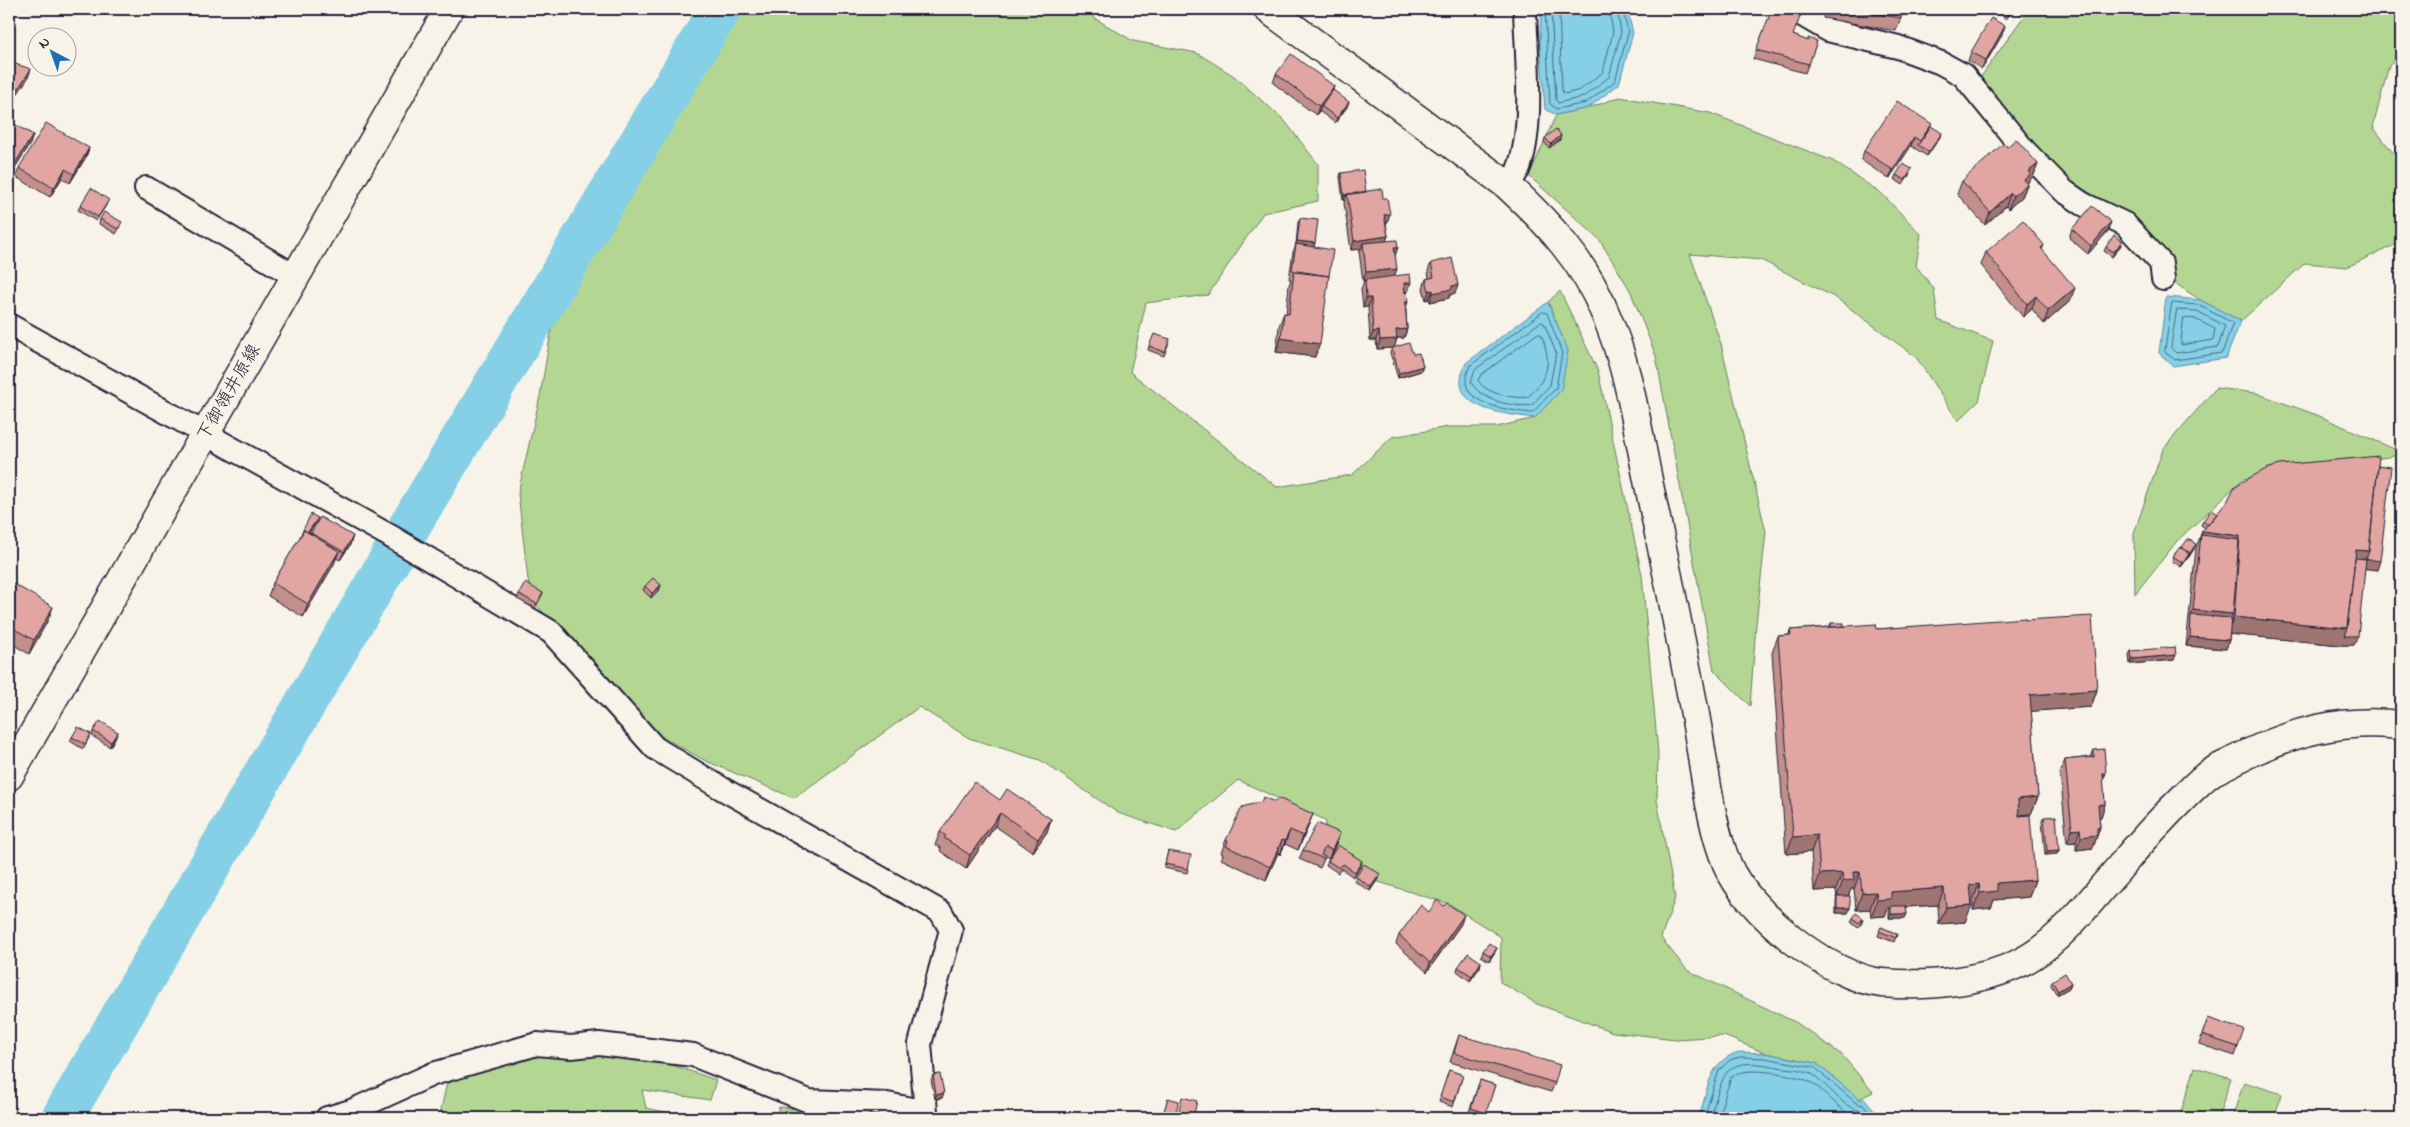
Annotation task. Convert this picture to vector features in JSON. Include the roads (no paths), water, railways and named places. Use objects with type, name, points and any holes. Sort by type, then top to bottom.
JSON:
[{"type":"street","name":"下御領井原線","points":[[9,776],[449,9]]},
{"type":"street","points":[[1268,9],[1507,185],[1539,216],[1587,276],[1605,312],[1625,369],[1692,696],[1718,836],[1727,866],[1740,887],[1761,911],[1785,934],[1811,953],[1849,974],[1878,983],[1918,984],[1983,978],[2032,957],[2070,925],[2160,820],[2208,774],[2298,732],[2347,724],[2401,725]]},
{"type":"street","points":[[1507,185],[1518,171],[1525,140],[1528,103],[1525,9]]},
{"type":"street","points":[[1792,9],[1828,30],[1898,47],[1942,63],[1963,75],[2024,150],[2064,191],[2082,204],[2125,224],[2161,263],[2163,278]]},
{"type":"street","points":[[146,188],[295,276]]},
{"type":"street","points":[[9,325],[390,536],[551,632],[654,748],[721,788],[942,912],[951,930],[920,1044],[926,1112],[887,1104],[809,1100],[693,1055],[600,1044],[571,1047],[537,1044],[433,1074],[351,1111],[327,1118]]},
{"type":"water","points":[[1541,9],[1627,9],[1633,33],[1619,84],[1588,108],[1556,115],[1545,109],[1540,44]]},
{"type":"water","points":[[2166,297],[2200,300],[2241,321],[2226,358],[2173,366],[2159,353]]},
{"type":"water","points":[[1548,302],[1568,351],[1561,390],[1535,418],[1493,411],[1469,400],[1463,390],[1461,378],[1466,363]]},
{"type":"water","points":[[1740,1052],[1765,1053],[1816,1063],[1859,1099],[1865,1099],[1875,1111],[1874,1118],[1699,1118],[1707,1087],[1716,1069],[1722,1061]]},
{"type":"waterway","points":[[62,1118],[409,527],[720,9]]}]
